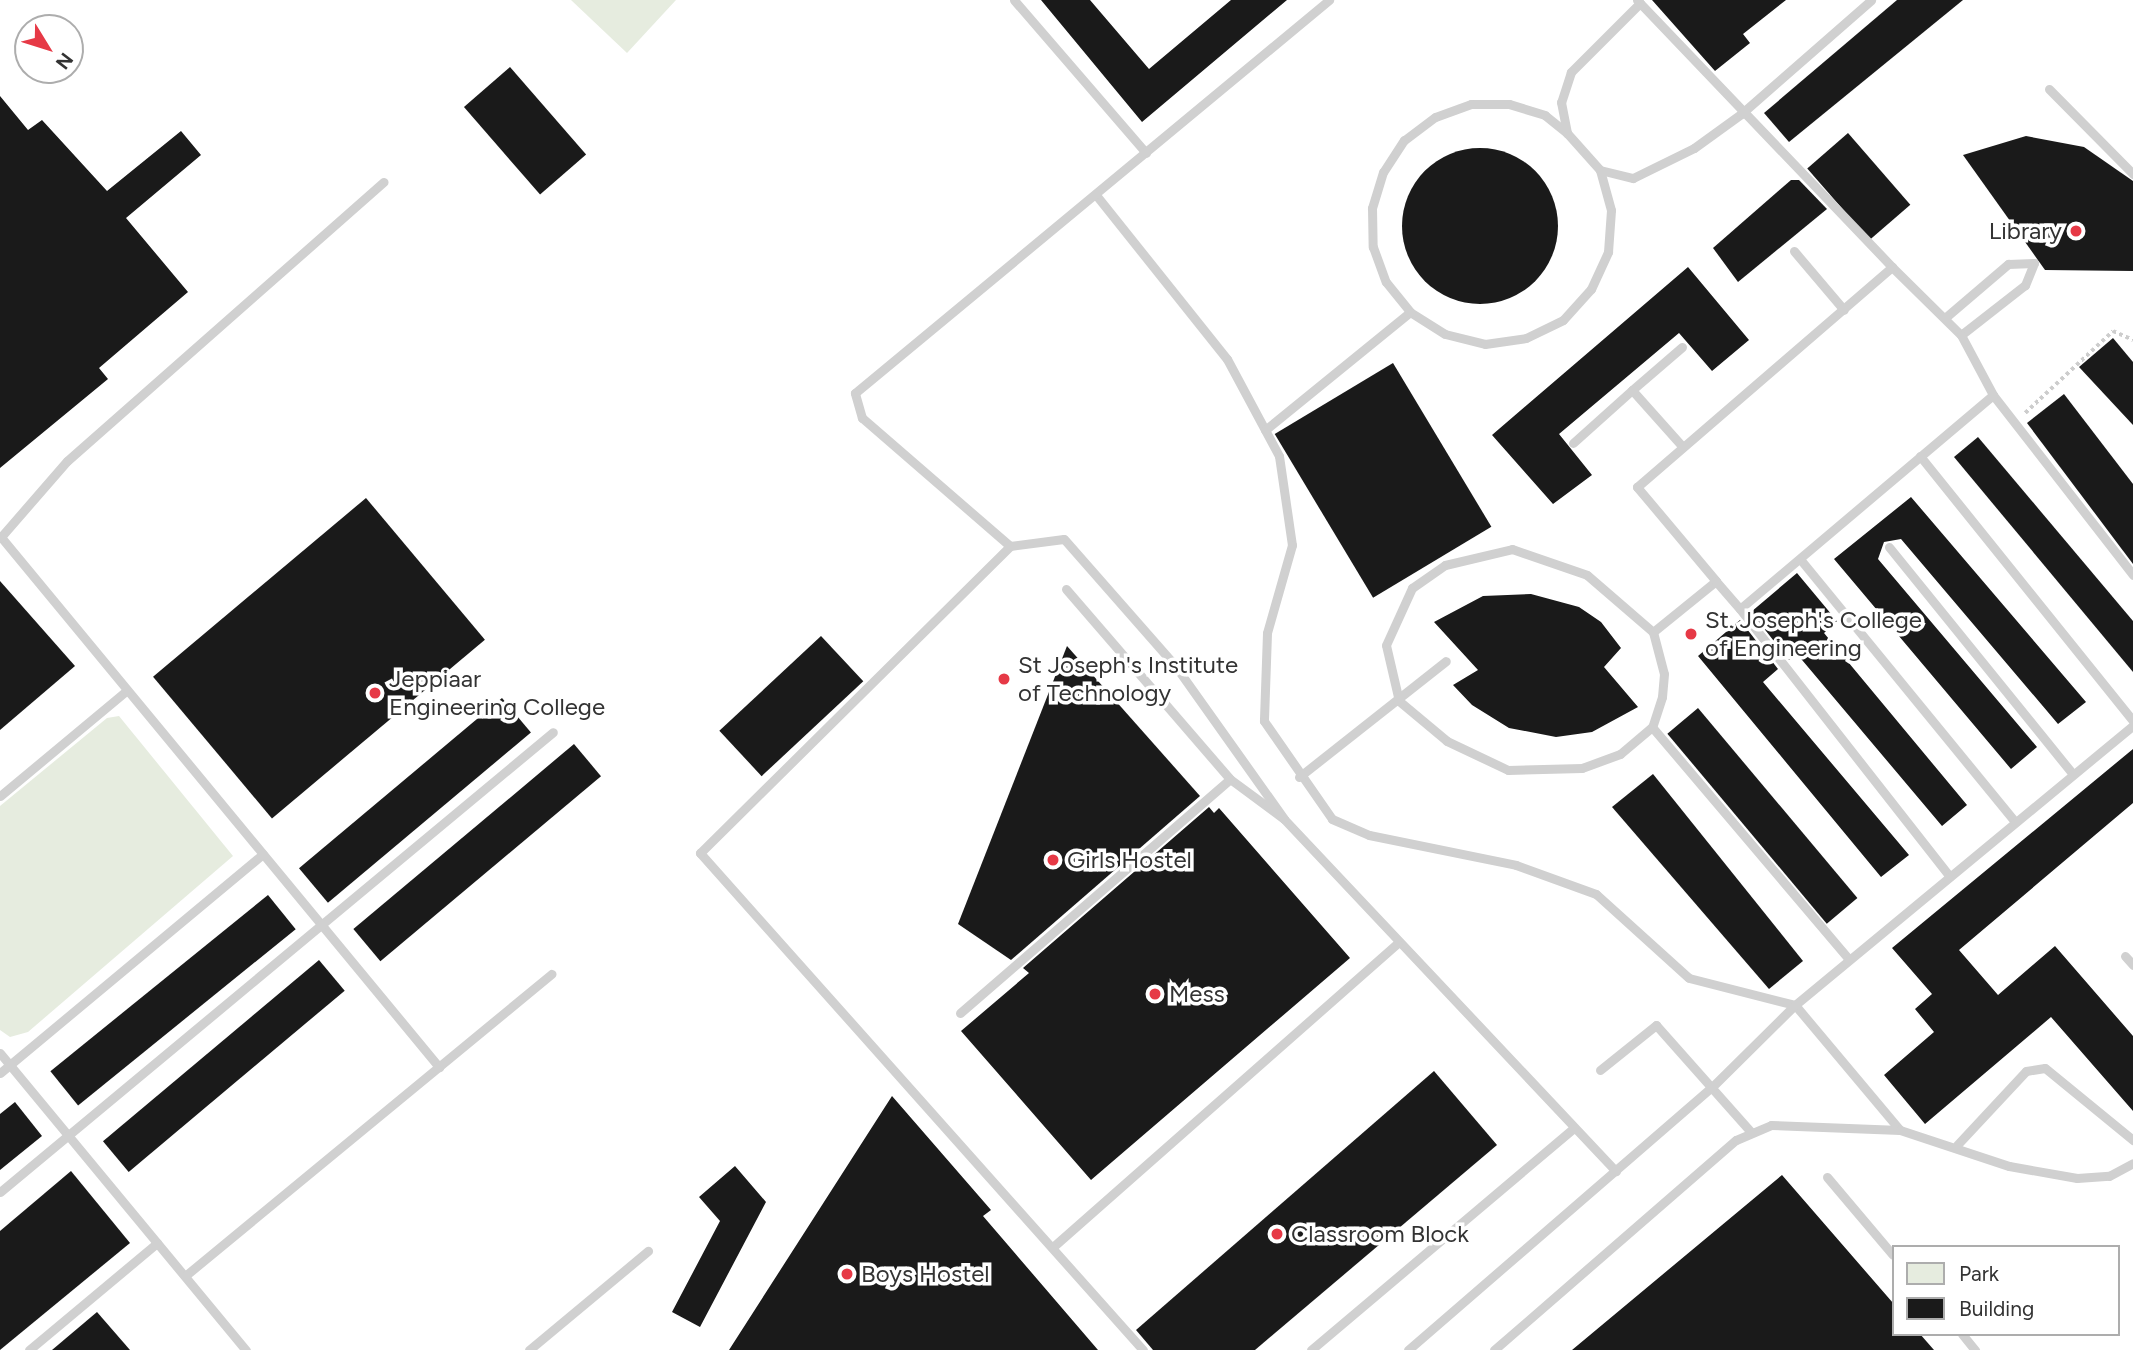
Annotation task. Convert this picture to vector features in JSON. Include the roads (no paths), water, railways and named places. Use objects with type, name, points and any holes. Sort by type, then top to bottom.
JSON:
[{"type":"lane","points":[[1014,0],[1146,153]]},
{"type":"lane","points":[[1010,547],[862,418],[855,393],[1329,0]]},
{"type":"lane","points":[[1600,170],[1633,177],[1694,148],[1741,114],[1871,0]]},
{"type":"lane","points":[[1567,133],[1561,102],[1571,72],[1639,1],[1741,114],[1892,267],[1946,317],[1961,335],[1993,395],[2133,575]]},
{"type":"lane","points":[[2049,89],[2133,174]]},
{"type":"lane","points":[[1471,104],[1509,104],[1545,115],[1567,133],[1600,170],[1611,210],[1608,252],[1591,289],[1563,320],[1526,338],[1485,344],[1445,334],[1410,312],[1386,282],[1373,247],[1372,208],[1383,172],[1404,140],[1435,117],[1471,104]]},
{"type":"lane","points":[[383,182],[67,461],[1,538],[439,1067]]},
{"type":"lane","points":[[1096,195],[1227,359],[1279,456],[1292,545],[1267,633],[1264,721],[1299,777],[1332,819],[1369,835],[1516,865],[1597,894],[1689,978],[1795,1005],[1900,1130]]},
{"type":"lane","points":[[1794,251],[1843,310]]},
{"type":"lane","points":[[1946,317],[2008,264],[2034,263],[2025,285],[1961,335]]},
{"type":"lane","points":[[1892,267],[1637,487],[1740,609],[1950,877]]},
{"type":"lane","points":[[1265,430],[1410,312]]},
{"type":"lane","points":[[1573,443],[1682,347]]},
{"type":"lane","points":[[1632,390],[1683,447]]},
{"type":"lane","points":[[1740,609],[1993,395]]},
{"type":"lane","points":[[1408,1350],[1713,1087],[1795,1005],[2133,723],[1920,457]]},
{"type":"lane","points":[[1143,1350],[1054,1246],[700,853],[1010,547],[1064,539],[1174,664],[1284,820],[1616,1171]]},
{"type":"lane","points":[[1889,547],[2073,774]]},
{"type":"lane","points":[[1512,548],[1550,558],[1587,575],[1653,632],[1664,674],[1652,727],[1620,754],[1541,774],[1508,770],[1447,741],[1399,701],[1386,645],[1397,611],[1434,573],[1481,553],[1512,548]]},
{"type":"lane","points":[[1800,558],[2015,822]]},
{"type":"lane","points":[[1653,632],[1716,581]]},
{"type":"lane","points":[[1066,589],[1230,779],[1284,820]]},
{"type":"lane","points":[[1299,777],[1399,701],[1446,661]]},
{"type":"lane","points":[[0,796],[127,690]]},
{"type":"lane","points":[[1652,727],[1849,959]]},
{"type":"lane","points":[[0,1192],[553,732]]},
{"type":"lane","points":[[960,1013],[1230,779]]},
{"type":"lane","points":[[0,1073],[264,854]]},
{"type":"lane","points":[[1054,1246],[1398,943]]},
{"type":"lane","points":[[2125,956],[2133,965]]},
{"type":"lane","points":[[185,1276],[551,974]]},
{"type":"lane","points":[[1600,1070],[1656,1025],[1750,1131]]},
{"type":"lane","points":[[0,1053],[246,1350]]},
{"type":"lane","points":[[1957,1145],[2026,1071],[2045,1068],[2133,1140]]},
{"type":"lane","points":[[1494,1350],[1750,1131],[1771,1125],[1900,1130],[1957,1145],[2009,1166],[2077,1178],[2109,1176],[2133,1163]]},
{"type":"lane","points":[[1311,1350],[1574,1128]]},
{"type":"lane","points":[[1827,1177],[1892,1254]]},
{"type":"lane","points":[[29,1350],[157,1243]]},
{"type":"lane","points":[[529,1350],[648,1251]]},
{"type":"lane","points":[[1964,1336],[1975,1350]]},
{"type":"place","name":"Library","points":[[2076,231]]},
{"type":"place","name":"St. Joseph's College of Engineering","points":[[1691,634]]},
{"type":"place","name":"St Joseph's Institute of Technology","points":[[1004,679]]},
{"type":"place","name":"Jeppiaar Engineering College","points":[[375,693]]},
{"type":"place","name":"Girls Hostel","points":[[1053,860]]},
{"type":"place","name":"Mess","points":[[1155,994]]},
{"type":"place","name":"Classroom Block","points":[[1277,1234]]},
{"type":"place","name":"Boys Hostel","points":[[847,1274]]}]
